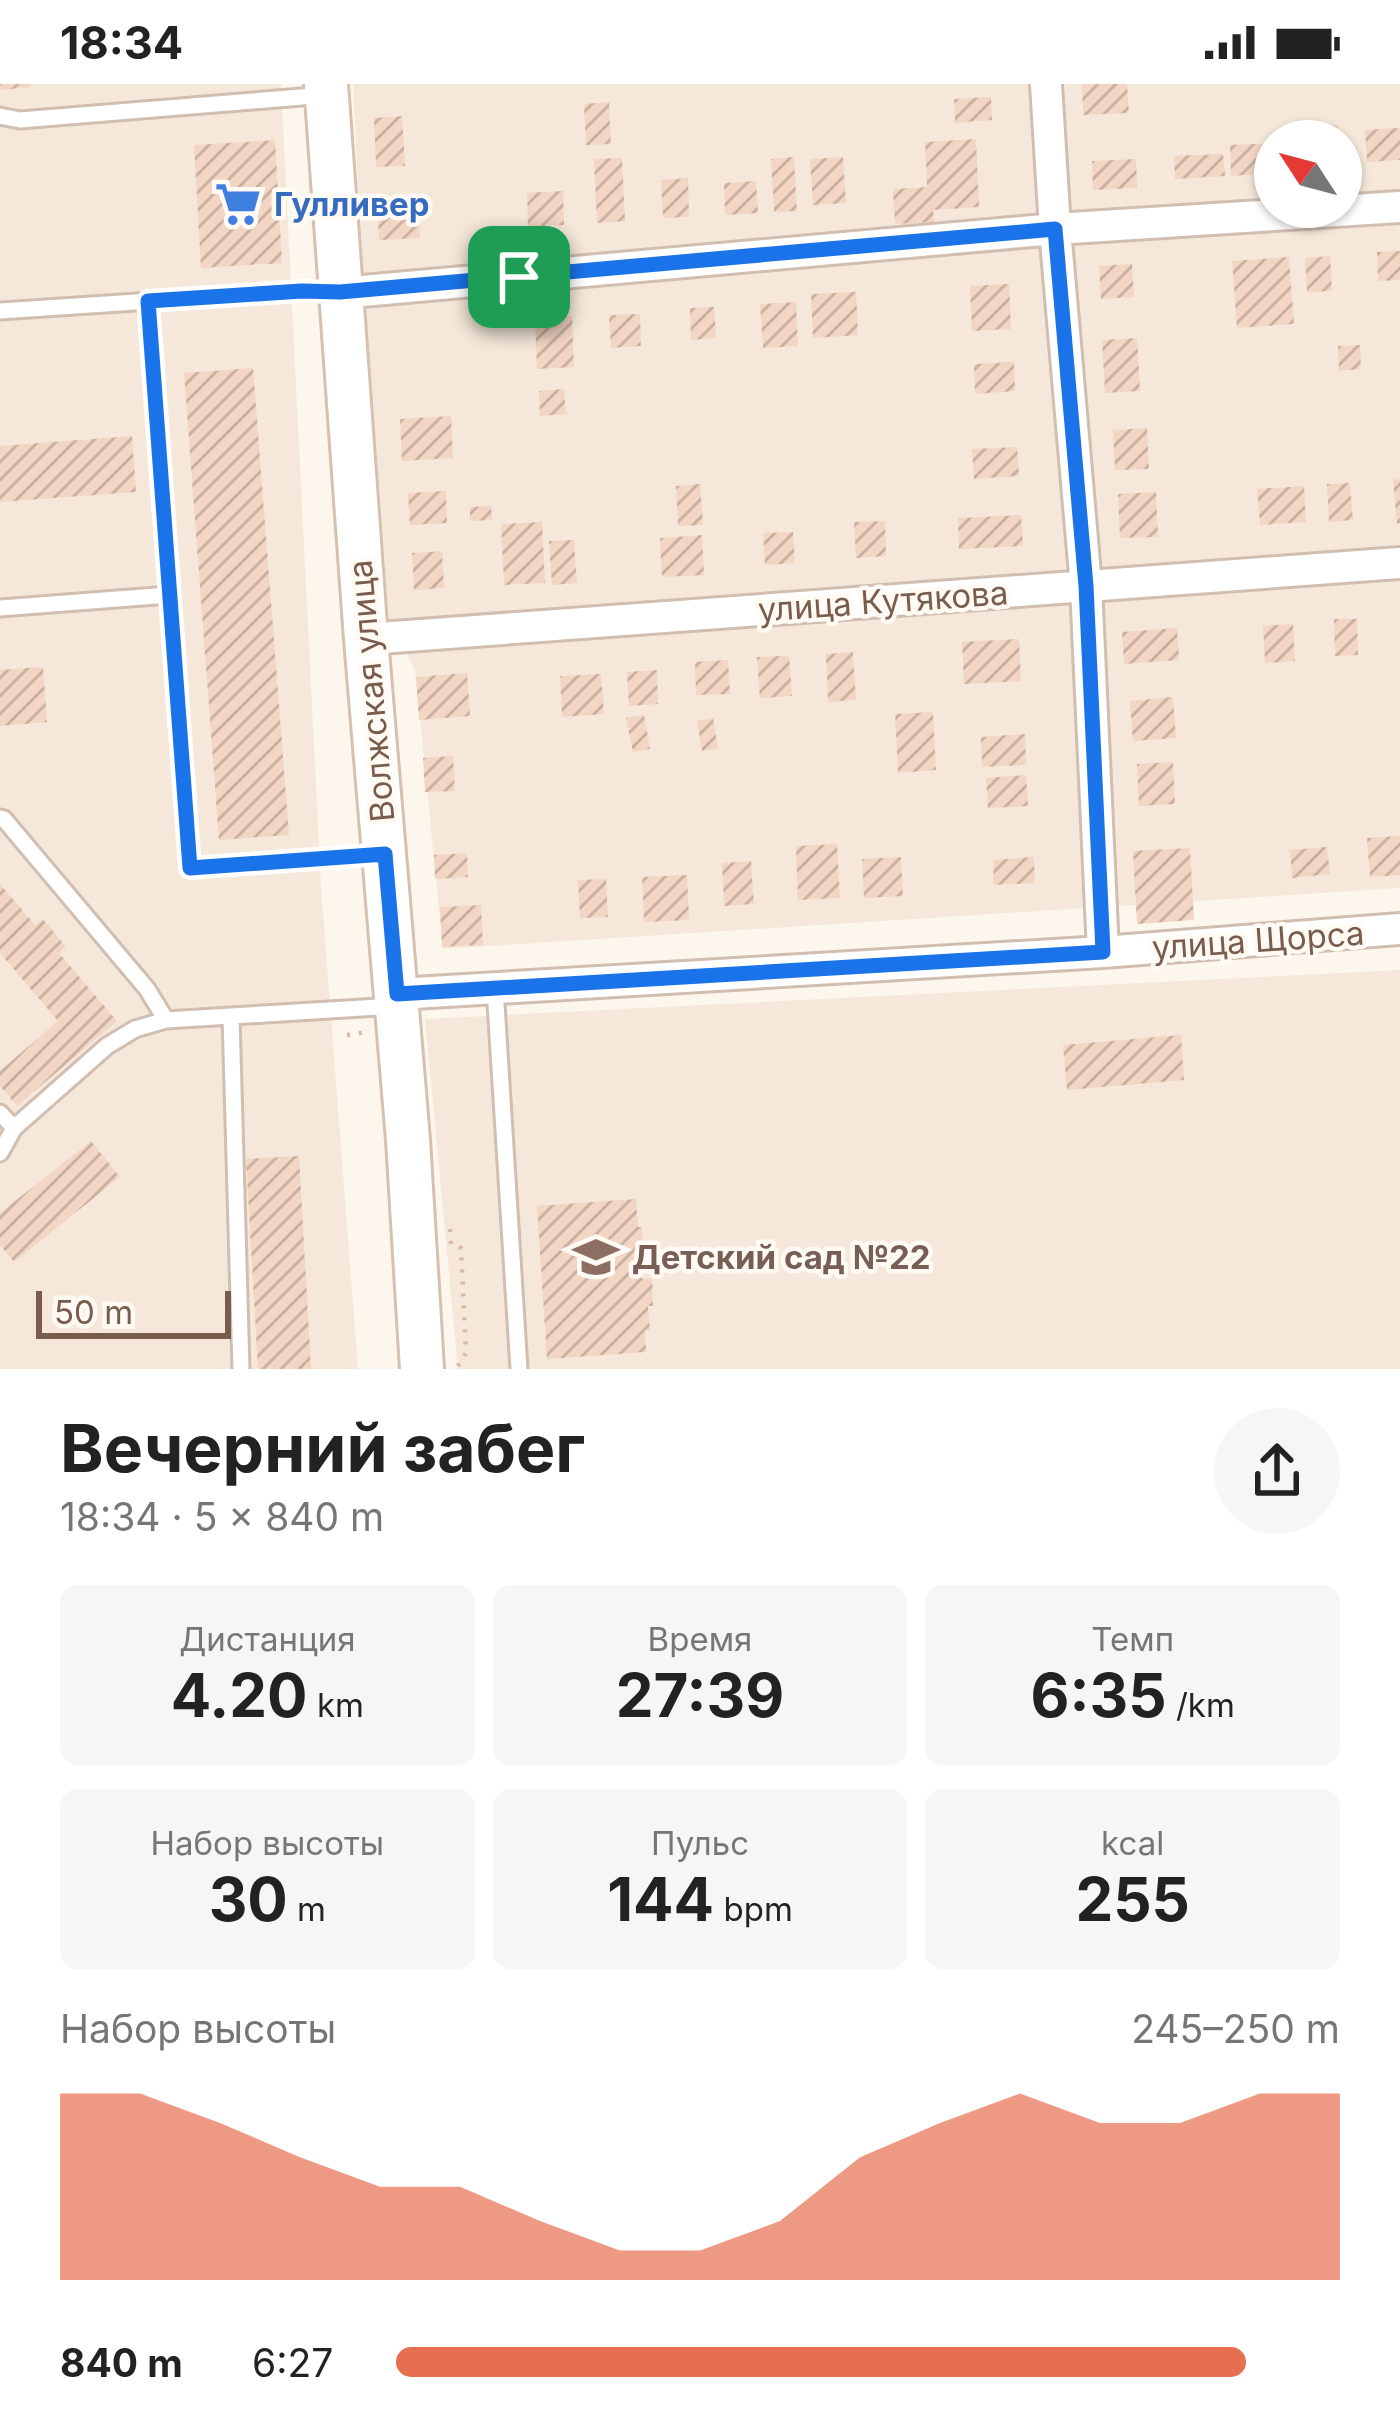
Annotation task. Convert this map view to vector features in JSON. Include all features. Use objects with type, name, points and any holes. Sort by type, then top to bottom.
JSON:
[{"type":"street","points":[[1046,84],[1086,586],[1103,952]]},
{"type":"street","name":"Волжская улица","points":[[326,89],[422,1369]]},
{"type":"street","points":[[340,292],[1055,229],[1400,207]]},
{"type":"street","name":"улица Кутякова","points":[[366,639],[1400,563]]},
{"type":"street","name":"улица Щорса","points":[[397,1000],[495,988],[1103,952],[1400,929]]},
{"type":"lane","points":[[0,116],[20,120],[326,89]]},
{"type":"lane","points":[[0,311],[340,292]]},
{"type":"lane","points":[[148,301],[190,868],[385,854]]},
{"type":"lane","points":[[0,608],[170,595]]},
{"type":"lane","points":[[0,818],[147,988],[166,1020]]},
{"type":"lane","points":[[495,988],[519,1369]]},
{"type":"lane","points":[[0,1153],[14,1128],[107,1046],[135,1029],[166,1020],[397,1000]]},
{"type":"lane","points":[[231,1017],[241,1369]]},
{"type":"lane","points":[[0,1113],[14,1128]]},
{"type":"shaded area","points":[[0,84],[281,84],[321,886],[358,1369],[0,1369]]},
{"type":"shaded area","points":[[353,84],[1400,84],[1400,888],[443,949],[415,670],[389,620]]},
{"type":"shaded area","points":[[1400,970],[1400,1369],[458,1369],[425,1019]]},
{"type":"building","points":[[0,84],[31,84],[31,87],[0,90]]},
{"type":"building","points":[[1082,84],[1127,84],[1129,113],[1083,115]]},
{"type":"building","points":[[991,97],[992,120],[955,123],[954,99]]},
{"type":"building","points":[[609,102],[611,144],[586,145],[584,104]]},
{"type":"building","points":[[402,116],[405,166],[376,167],[374,118]]},
{"type":"building","points":[[1400,128],[1400,160],[1367,162],[1365,130]]},
{"type":"building","points":[[976,139],[979,207],[933,210],[934,222],[895,224],[893,189],[927,187],[925,142]]},
{"type":"building","name":"Гулливер","points":[[275,140],[282,263],[201,268],[194,145]]},
{"type":"building","points":[[1254,144],[1254,174],[1231,176],[1230,145]]},
{"type":"building","points":[[1223,154],[1225,176],[1175,179],[1174,156]]},
{"type":"building","points":[[794,157],[797,211],[774,212],[771,159]]},
{"type":"building","points":[[843,157],[846,203],[813,205],[810,159]]},
{"type":"building","points":[[622,158],[625,221],[597,223],[594,159]]},
{"type":"building","points":[[1136,159],[1137,188],[1093,190],[1092,161]]},
{"type":"building","points":[[688,178],[689,217],[663,218],[661,180]]},
{"type":"building","points":[[756,181],[758,213],[725,215],[724,183]]},
{"type":"building","points":[[563,191],[564,225],[528,227],[527,193]]},
{"type":"building","points":[[418,200],[420,238],[379,240],[377,202]]},
{"type":"building","points":[[1400,251],[1400,280],[1378,281],[1377,252]]},
{"type":"building","points":[[1330,256],[1332,291],[1307,292],[1305,258]]},
{"type":"building","points":[[1289,257],[1294,324],[1237,328],[1232,261]]},
{"type":"building","points":[[1132,264],[1134,297],[1101,299],[1099,266]]},
{"type":"building","points":[[1009,284],[1011,329],[972,331],[970,286]]},
{"type":"building","points":[[856,292],[858,335],[813,338],[811,294]]},
{"type":"building","points":[[796,302],[798,346],[763,348],[760,304]]},
{"type":"building","points":[[714,307],[716,338],[691,340],[690,308]]},
{"type":"building","points":[[640,314],[641,346],[611,348],[609,315]]},
{"type":"building","points":[[572,316],[574,367],[537,369],[535,319]]},
{"type":"building","points":[[1137,338],[1140,391],[1105,393],[1102,340]]},
{"type":"building","points":[[1360,345],[1361,369],[1339,371],[1338,346]]},
{"type":"building","points":[[1014,362],[1015,391],[975,394],[974,364]]},
{"type":"building","points":[[253,368],[289,835],[219,840],[184,373]]},
{"type":"building","points":[[564,389],[566,414],[540,416],[539,391]]},
{"type":"building","points":[[451,416],[453,458],[402,461],[400,419]]},
{"type":"building","points":[[1147,428],[1149,469],[1115,470],[1113,430]]},
{"type":"building","points":[[132,436],[136,492],[0,502],[0,446]]},
{"type":"building","points":[[1017,447],[1019,476],[974,479],[972,449]]},
{"type":"building","points":[[1400,479],[1400,523],[1397,524],[1393,480]]},
{"type":"building","points":[[1350,483],[1353,520],[1329,522],[1327,484]]},
{"type":"building","points":[[700,484],[703,525],[678,526],[676,486]]},
{"type":"building","points":[[1304,486],[1306,522],[1260,525],[1257,489]]},
{"type":"building","points":[[446,491],[447,523],[410,525],[408,493]]},
{"type":"building","points":[[1156,492],[1158,537],[1120,538],[1118,494]]},
{"type":"building","points":[[491,506],[492,520],[470,521],[470,507]]},
{"type":"building","points":[[1021,515],[1023,546],[959,549],[958,518]]},
{"type":"building","points":[[885,521],[886,556],[856,558],[854,522]]},
{"type":"building","points":[[542,522],[545,583],[504,585],[501,524]]},
{"type":"building","points":[[793,532],[795,563],[765,565],[763,533]]},
{"type":"building","points":[[702,535],[704,575],[662,577],[660,538]]},
{"type":"building","points":[[574,540],[577,583],[552,585],[549,541]]},
{"type":"building","points":[[442,551],[444,588],[414,590],[412,553]]},
{"type":"building","points":[[1334,619],[1357,619],[1358,655],[1335,656]]},
{"type":"building","points":[[1293,624],[1295,661],[1265,663],[1263,626]]},
{"type":"building","points":[[1177,628],[1179,660],[1124,664],[1122,632]]},
{"type":"building","points":[[1019,639],[1021,681],[964,684],[962,642]]},
{"type":"building","points":[[853,652],[856,700],[828,702],[826,654]]},
{"type":"building","points":[[789,656],[792,696],[760,698],[757,657]]},
{"type":"building","points":[[728,660],[730,694],[696,695],[695,662]]},
{"type":"building","points":[[43,667],[47,722],[0,726],[0,670]]},
{"type":"building","points":[[657,670],[658,704],[629,706],[627,672]]},
{"type":"building","points":[[467,673],[470,716],[419,720],[416,677]]},
{"type":"building","points":[[601,674],[604,714],[562,717],[560,676]]},
{"type":"building","points":[[1173,697],[1176,738],[1133,741],[1130,701]]},
{"type":"building","points":[[933,712],[936,770],[898,773],[895,714]]},
{"type":"building","points":[[644,715],[650,749],[633,752],[626,718]]},
{"type":"building","points":[[713,718],[718,749],[702,751],[697,721]]},
{"type":"building","points":[[1025,734],[1026,765],[982,767],[981,737]]},
{"type":"building","points":[[453,756],[455,791],[425,792],[423,758]]},
{"type":"building","points":[[1173,762],[1175,804],[1139,806],[1137,764]]},
{"type":"building","points":[[1026,775],[1028,806],[988,808],[986,778]]},
{"type":"building","points":[[1400,836],[1400,875],[1370,877],[1367,838]]},
{"type":"building","points":[[837,844],[840,898],[798,900],[796,846]]},
{"type":"building","points":[[1327,847],[1330,874],[1292,878],[1290,850]]},
{"type":"building","points":[[1190,848],[1194,920],[1137,924],[1133,851]]},
{"type":"building","points":[[467,853],[468,877],[435,879],[434,855]]},
{"type":"building","points":[[901,857],[903,896],[864,898],[862,859]]},
{"type":"building","points":[[1034,857],[1035,883],[994,885],[993,860]]},
{"type":"building","points":[[751,861],[754,904],[724,906],[722,863]]},
{"type":"building","points":[[687,875],[689,920],[644,922],[642,877]]},
{"type":"building","points":[[606,879],[608,917],[580,918],[578,880]]},
{"type":"building","points":[[0,884],[35,925],[43,919],[66,947],[59,953],[117,1021],[17,1106],[0,1086],[0,1071],[58,1021],[0,953]]},
{"type":"building","points":[[481,905],[483,945],[442,947],[440,907]]},
{"type":"building","points":[[1181,1035],[1184,1080],[1067,1090],[1063,1045]]},
{"type":"building","points":[[91,1141],[120,1177],[14,1262],[0,1245],[0,1213]]},
{"type":"building","points":[[299,1156],[311,1369],[258,1369],[246,1159]]},
{"type":"building","points":[[636,1199],[638,1227],[642,1227],[642,1279],[652,1278],[646,1352],[547,1359],[537,1206]]},
{"type":"place","name":"Гулливер","points":[[238,204]]},
{"type":"place","name":"Детский сад №22","points":[[596,1257]]},
{"type":"route","points":[[1055,229],[1086,586],[1103,952],[397,994],[385,854],[190,868],[148,301],[519,277],[1055,229]]}]
